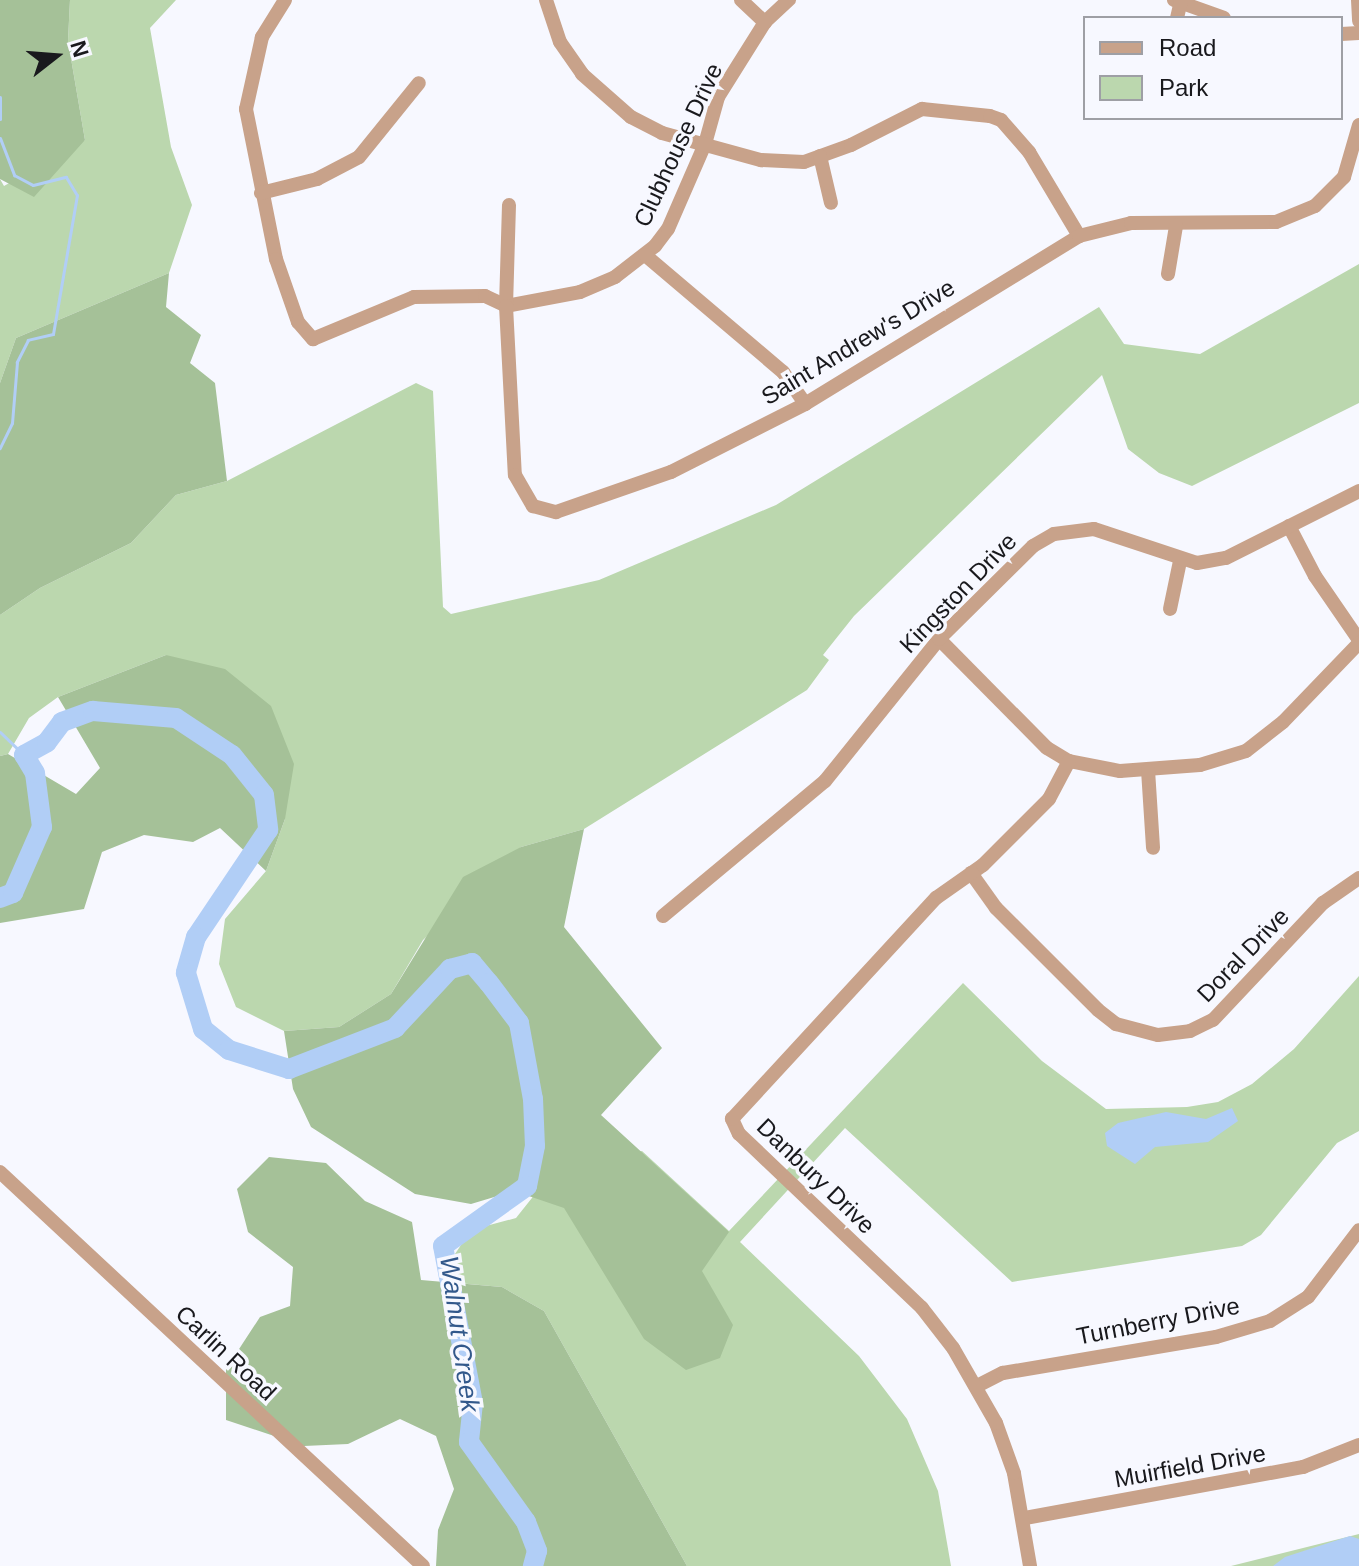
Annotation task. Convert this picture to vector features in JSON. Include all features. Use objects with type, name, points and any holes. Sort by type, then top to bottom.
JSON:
[{"type":"street","points":[[285,0],[262,37],[246,109],[261,193],[317,179],[359,157],[419,83]]},
{"type":"street","points":[[546,0],[565,51],[598,92],[662,133],[785,163],[820,156],[922,109],[990,116],[1001,120],[1029,152],[1079,236]]},
{"type":"street","points":[[741,0],[765,22]]},
{"type":"street","name":"Clubhouse Drive","points":[[261,193],[298,322],[313,339],[414,297],[485,296],[506,306],[580,292],[615,277],[645,255],[668,229],[705,144],[718,97],[765,22],[789,0]]},
{"type":"street","points":[[1358,0],[1359,21]]},
{"type":"street","points":[[1179,1],[1219,16]]},
{"type":"street","name":"Saint Andrew's Drive","points":[[506,306],[515,475],[522,494],[542,510],[556,512],[635,488],[805,404],[1079,236],[1116,224],[1176,226],[1276,222],[1315,206],[1344,177],[1359,125]]},
{"type":"street","points":[[820,156],[831,203]]},
{"type":"street","points":[[506,306],[509,205]]},
{"type":"street","points":[[1168,274],[1176,226]]},
{"type":"street","points":[[645,255],[783,372],[805,404]]},
{"type":"street","name":"Kingston Drive","points":[[663,916],[825,781],[939,639],[1014,562],[1054,534],[1094,529],[1180,561],[1226,558],[1359,491]]},
{"type":"street","points":[[939,639],[1028,732],[1069,761],[1120,771],[1226,759],[1264,741],[1359,641],[1289,526]]},
{"type":"street","points":[[1170,609],[1180,561]]},
{"type":"street","name":"Danbury Drive","points":[[1030,1566],[1025,1518],[1014,1473],[977,1386],[922,1308],[739,1134],[732,1119],[936,898],[971,873],[1049,799],[1069,761]]},
{"type":"street","points":[[1148,770],[1153,848]]},
{"type":"street","name":"Doral Drive","points":[[971,873],[996,908],[1098,1010],[1116,1024],[1158,1035],[1190,1031],[1213,1020],[1323,903],[1359,878]]},
{"type":"street","name":"Carlin Road","points":[[0,1172],[423,1566]]},
{"type":"street","name":"Turnberry Drive","points":[[977,1386],[1003,1373],[1216,1337],[1270,1321],[1308,1297],[1359,1230]]},
{"type":"street","name":"Muirfield Drive","points":[[1025,1518],[1303,1467],[1359,1445]]},
{"type":"green space","points":[[0,0],[70,0],[68,41],[85,140],[34,197],[0,179]]},
{"type":"green space","points":[[70,0],[176,0],[150,28],[171,147],[192,205],[169,273],[16,338],[0,383],[0,179],[4,186],[85,140],[68,41]]},
{"type":"green space","points":[[1359,264],[1359,403],[1192,486],[1159,473],[1128,449],[1102,375],[854,616],[823,655],[829,660],[807,690],[584,829],[521,847],[423,940],[391,994],[339,1027],[284,1031],[236,1007],[219,964],[225,919],[266,871],[285,819],[166,655],[58,697],[29,718],[8,754],[0,756],[0,615],[40,588],[131,543],[176,495],[227,481],[416,383],[433,391],[443,607],[451,614],[599,580],[776,505],[1099,307],[1124,344],[1200,354]]},
{"type":"green space","points":[[169,273],[166,307],[201,335],[190,363],[215,383],[227,481],[176,495],[131,543],[40,588],[0,615],[0,383],[16,338]]},
{"type":"green space","points":[[166,655],[225,669],[271,706],[294,764],[285,819],[266,871],[220,828],[193,842],[144,835],[102,852],[84,909],[0,923],[0,756],[8,754],[76,794],[100,768],[58,697]]},
{"type":"green space","points":[[584,829],[564,927],[662,1048],[601,1115],[729,1232],[702,1271],[733,1325],[720,1358],[686,1370],[644,1339],[564,1208],[514,1191],[471,1204],[415,1194],[311,1127],[293,1089],[284,1031],[339,1027],[391,994],[463,877],[521,847]]},
{"type":"green space","points":[[1359,976],[1359,1131],[1337,1143],[1261,1235],[1242,1246],[1012,1282],[845,1128],[740,1242],[859,1356],[907,1419],[938,1491],[951,1566],[687,1566],[544,1311],[502,1287],[457,1283],[455,1254],[471,1230],[516,1218],[555,1169],[642,1151],[729,1231],[963,983],[1042,1061],[1106,1109],[1187,1107],[1218,1102],[1252,1084],[1294,1049]]},
{"type":"green space","points":[[269,1157],[326,1163],[365,1201],[412,1222],[421,1280],[502,1287],[544,1311],[687,1566],[436,1566],[438,1530],[454,1489],[436,1436],[400,1419],[348,1444],[304,1446],[226,1420],[226,1369],[260,1317],[290,1306],[293,1267],[248,1232],[237,1189]]},
{"type":"green space","points":[[1359,1534],[1359,1566],[1231,1566]]},
{"type":"water","points":[[1232,1108],[1238,1121],[1208,1142],[1155,1147],[1135,1164],[1107,1146],[1105,1133],[1118,1123],[1166,1112],[1206,1119]]},
{"type":"water","points":[[1350,1536],[1359,1539],[1359,1566],[1273,1566],[1285,1557]]},
{"type":"waterway","points":[[0,97],[0,119]]},
{"type":"waterway","points":[[0,138],[14,175],[33,185],[66,177],[77,195],[53,334],[28,340],[17,362],[12,423],[0,448]]},
{"type":"waterway","name":"Walnut Creek","points":[[0,898],[13,893],[42,827],[35,773],[24,755],[47,742],[62,722],[93,711],[176,718],[232,755],[264,795],[268,830],[196,937],[186,973],[203,1029],[229,1050],[289,1069],[395,1028],[450,969],[472,963],[489,983],[519,1023],[533,1099],[535,1146],[527,1186],[443,1246],[473,1403],[469,1442],[526,1522],[537,1551],[533,1566]]},
{"type":"waterway","points":[[0,732],[24,755]]}]
